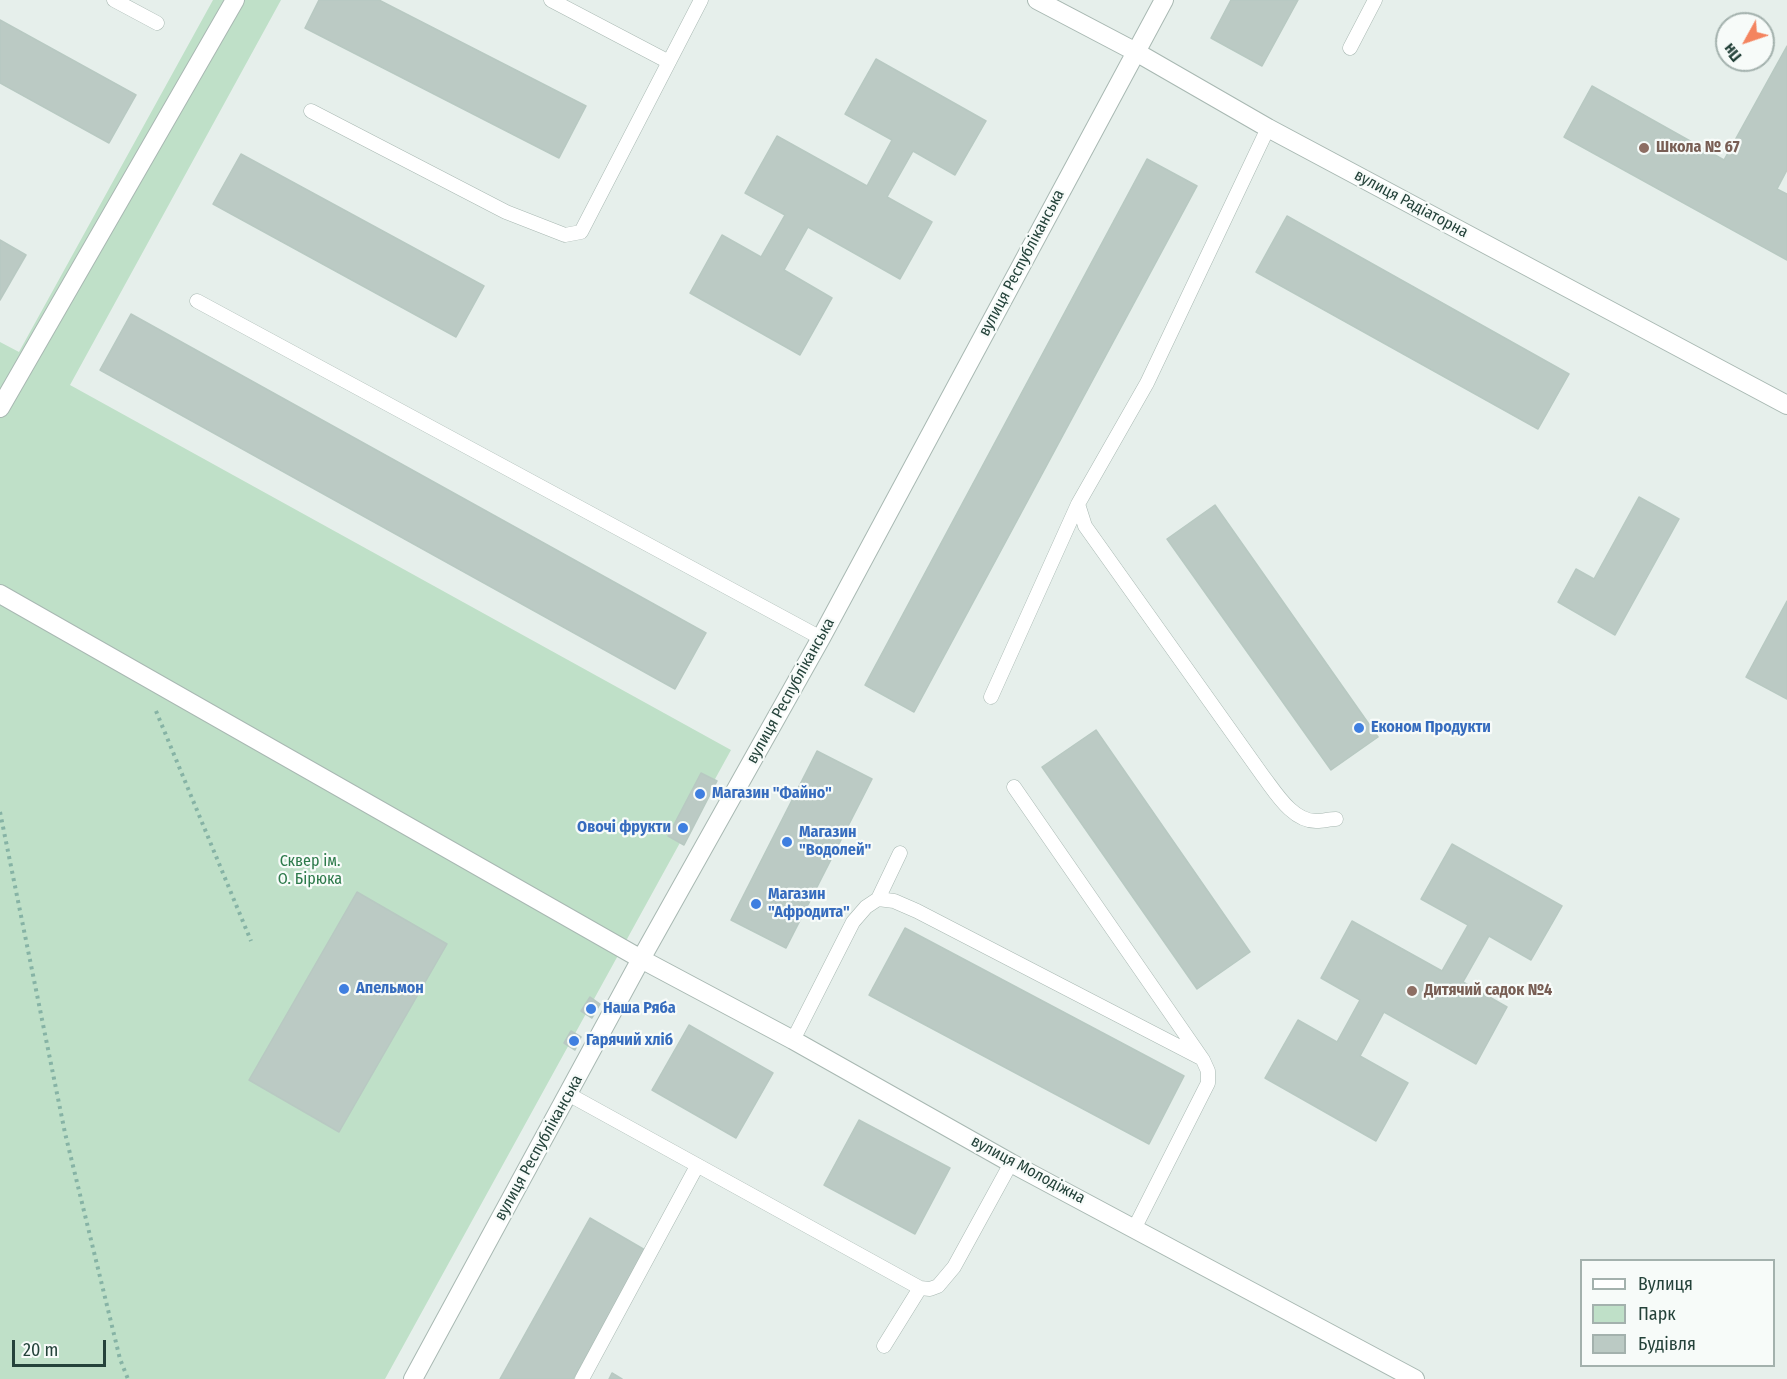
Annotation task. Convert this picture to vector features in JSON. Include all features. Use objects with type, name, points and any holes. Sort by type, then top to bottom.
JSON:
[{"type":"street","points":[[0,408],[235,0]]},
{"type":"street","name":"вулиця Радіаторна","points":[[1037,0],[1136,52],[1268,128],[1787,405]]},
{"type":"street","name":"вулиця Республіканська","points":[[413,1379],[641,959],[821,638],[1164,0]]},
{"type":"street","name":"вулиця Молодіжна","points":[[0,594],[641,959],[793,1040],[1011,1162],[1415,1379]]},
{"type":"lane","points":[[114,0],[157,23]]},
{"type":"lane","points":[[551,0],[669,62]]},
{"type":"lane","points":[[311,111],[506,212],[564,235],[580,232],[700,0]]},
{"type":"lane","points":[[1350,48],[1375,0]]},
{"type":"lane","points":[[991,697],[1078,504],[1147,383],[1268,128]]},
{"type":"lane","points":[[197,302],[821,638]]},
{"type":"lane","points":[[1078,504],[1085,526],[1283,801],[1296,815],[1315,822],[1336,819]]},
{"type":"lane","points":[[1014,787],[1203,1059],[1208,1071],[1208,1083],[1135,1227]]},
{"type":"lane","points":[[793,1040],[853,922],[866,907],[878,899],[900,853]]},
{"type":"lane","points":[[878,899],[894,901],[917,911],[1203,1059]]},
{"type":"lane","points":[[568,1094],[920,1288],[930,1289],[938,1286],[954,1267],[1011,1162]]},
{"type":"lane","points":[[582,1379],[697,1166]]},
{"type":"lane","points":[[884,1346],[920,1288]]},
{"type":"path","points":[[140,674],[251,941]]},
{"type":"path","points":[[0,812],[65,1133],[120,1359],[128,1379]]},
{"type":"green space","name":"Сквер ім. О. Бірюка","points":[[213,0],[281,0],[70,385],[731,750],[385,1379],[0,1379],[0,342],[19,352]]},
{"type":"building","points":[[319,0],[379,0],[586,106],[559,158],[305,28]]},
{"type":"building","points":[[1231,0],[1298,0],[1262,66],[1211,38]]},
{"type":"building","points":[[0,20],[136,95],[109,143],[0,83]]},
{"type":"building","name":"Школа № 67","points":[[1787,46],[1787,170],[1777,189],[1787,194],[1787,260],[1564,137],[1592,86],[1724,160],[1773,72],[1775,72]]},
{"type":"building","points":[[876,59],[986,121],[955,175],[913,151],[887,197],[932,222],[900,279],[808,227],[784,270],[832,298],[800,355],[690,293],[722,235],[761,257],[785,215],[745,193],[777,136],[867,186],[892,140],[845,114]]},
{"type":"building","points":[[241,154],[484,286],[456,337],[213,204]]},
{"type":"building","points":[[1147,159],[1197,186],[914,712],[865,685]]},
{"type":"building","points":[[1287,216],[1569,374],[1538,429],[1256,272]]},
{"type":"building","points":[[0,240],[26,255],[0,300]]},
{"type":"building","points":[[131,314],[706,633],[675,689],[100,370]]},
{"type":"building","points":[[1639,497],[1679,519],[1615,635],[1558,602],[1576,569],[1594,579]]},
{"type":"building","points":[[1215,505],[1378,737],[1331,770],[1167,539]]},
{"type":"building","points":[[1787,601],[1787,699],[1746,677]]},
{"type":"building","points":[[1096,730],[1250,952],[1197,989],[1042,767]]},
{"type":"building","points":[[817,751],[872,779],[786,948],[731,920]]},
{"type":"building","points":[[701,773],[717,781],[684,845],[668,836]]},
{"type":"building","name":"Дитячий садок №4","points":[[1452,844],[1562,906],[1531,960],[1489,936],[1463,982],[1507,1007],[1476,1064],[1384,1012],[1360,1056],[1408,1083],[1376,1141],[1265,1078],[1298,1020],[1337,1042],[1360,1000],[1321,978],[1352,921],[1442,971],[1468,925],[1421,899]]},
{"type":"building","points":[[357,892],[447,944],[339,1132],[249,1080]]},
{"type":"building","points":[[905,928],[1184,1076],[1149,1144],[869,995]]},
{"type":"building","points":[[590,997],[600,1004],[592,1018],[581,1011]]},
{"type":"building","points":[[689,1025],[773,1073],[736,1138],[652,1090]]},
{"type":"building","points":[[571,1031],[581,1037],[575,1050],[564,1043]]},
{"type":"building","points":[[859,1120],[950,1168],[915,1234],[824,1185]]},
{"type":"building","points":[[590,1218],[645,1250],[573,1379],[500,1379]]},
{"type":"building","points":[[612,1373],[622,1379],[609,1379]]},
{"type":"place","name":"Школа № 67","points":[[1644,148]]},
{"type":"place","name":"Економ Продукти","points":[[1359,728]]},
{"type":"place","name":"Магазин \"Файно\"","points":[[700,794]]},
{"type":"place","name":"Овочі фрукти","points":[[683,828]]},
{"type":"place","name":"Магазин \"Водолей\"","points":[[787,842]]},
{"type":"place","name":"Магазин \"Афродита\"","points":[[756,904]]},
{"type":"place","name":"Апельмон","points":[[344,989]]},
{"type":"place","name":"Дитячий садок №4","points":[[1412,991]]},
{"type":"place","name":"Наша Ряба","points":[[591,1009]]},
{"type":"place","name":"Гарячий хліб","points":[[574,1041]]}]
